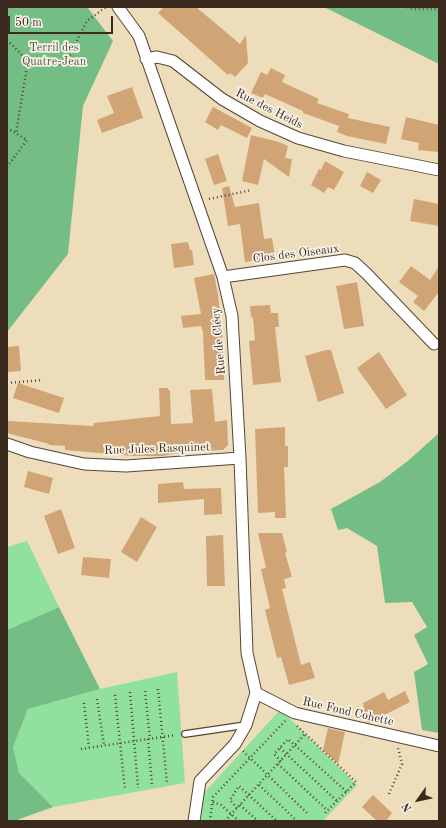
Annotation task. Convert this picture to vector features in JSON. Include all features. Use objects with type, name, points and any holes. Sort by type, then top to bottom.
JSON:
[{"type":"street","name":"Rue de Clécy","points":[[118,7],[139,36],[223,277],[232,316],[240,458],[247,653],[256,693]]},
{"type":"street","name":"Rue des Heids","points":[[146,59],[157,57],[173,61],[222,99],[260,121],[298,138],[344,151],[439,170]]},
{"type":"street","name":"Clos des Oiseaux","points":[[223,277],[345,260],[354,263],[367,274],[434,344]]},
{"type":"street","name":"Rue Jules Rasquinet","points":[[7,444],[30,452],[84,464],[126,466],[240,458]]},
{"type":"street","points":[[194,821],[200,781],[235,744],[246,725],[256,693]]},
{"type":"street","name":"Rue Fond Cohette","points":[[256,693],[295,713],[439,746]]},
{"type":"lane","points":[[185,734],[246,725]]},
{"type":"path","points":[[7,40],[28,61],[65,65],[87,20],[106,7]]},
{"type":"path","points":[[407,7],[413,9],[439,9]]},
{"type":"path","points":[[16,134],[28,61]]},
{"type":"path","points":[[7,128],[27,140],[7,167]]},
{"type":"path","points":[[197,202],[252,190]]},
{"type":"path","points":[[7,382],[43,380]]},
{"type":"path","points":[[158,689],[167,783]]},
{"type":"path","points":[[145,691],[152,785]]},
{"type":"path","points":[[130,692],[138,788]]},
{"type":"path","points":[[115,695],[125,790]]},
{"type":"path","points":[[97,699],[104,745]]},
{"type":"path","points":[[84,703],[89,747]]},
{"type":"path","points":[[210,821],[213,797],[288,718]]},
{"type":"path","points":[[292,722],[356,782],[324,813]]},
{"type":"path","points":[[81,749],[185,734]]},
{"type":"path","points":[[225,821],[306,734]]},
{"type":"path","points":[[389,794],[402,764],[395,736]]},
{"type":"path","points":[[281,761],[274,754],[288,739],[346,792]]},
{"type":"path","points":[[235,744],[309,814]]},
{"type":"path","points":[[280,748],[338,801]]},
{"type":"path","points":[[278,764],[327,810]]},
{"type":"path","points":[[259,785],[297,821]]},
{"type":"path","points":[[237,808],[230,800],[239,786],[277,821]]},
{"type":"path","points":[[213,802],[221,805],[239,821]]},
{"type":"path","points":[[240,805],[258,821]]},
{"type":"green space","name":"Terril des Quatre-Jean","points":[[7,7],[87,7],[113,41],[83,106],[68,254],[7,332]]},
{"type":"green space","points":[[324,7],[439,7],[439,64]]},
{"type":"green space","points":[[439,433],[439,733],[422,730],[414,672],[428,664],[414,635],[427,627],[412,602],[385,603],[377,546],[347,528],[338,530],[331,509],[380,482],[409,460]]},
{"type":"green space","points":[[27,541],[59,607],[7,630],[7,547]]},
{"type":"green space","points":[[59,607],[100,689],[28,709],[13,747],[19,773],[53,807],[14,821],[7,821],[7,630]]},
{"type":"green space","points":[[177,672],[185,783],[53,807],[19,774],[13,747],[28,709],[100,689]]},
{"type":"green space","points":[[282,711],[357,785],[323,821],[201,821],[204,793],[278,712]]},
{"type":"building","points":[[164,7],[196,7],[240,44],[246,35],[248,63],[235,77],[230,73],[228,75],[158,13]]},
{"type":"building","points":[[271,68],[285,75],[282,82],[319,99],[317,103],[349,114],[348,118],[390,127],[386,144],[347,136],[337,132],[339,126],[303,113],[303,111],[265,94],[263,98],[251,93],[261,72],[267,75]]},
{"type":"building","points":[[132,87],[143,118],[102,133],[97,120],[114,113],[107,96]]},
{"type":"building","points":[[213,107],[252,128],[247,138],[221,125],[218,130],[205,122]]},
{"type":"building","points":[[406,117],[439,125],[439,152],[418,150],[419,143],[401,139]]},
{"type":"building","points":[[251,135],[279,142],[288,146],[285,158],[292,159],[289,177],[264,159],[258,185],[242,181]]},
{"type":"building","points":[[218,154],[227,181],[214,185],[205,159]]},
{"type":"building","points":[[325,161],[344,172],[334,190],[328,187],[324,193],[311,185]]},
{"type":"building","points":[[367,172],[381,180],[373,193],[360,186]]},
{"type":"building","points":[[229,186],[235,207],[259,203],[264,239],[272,238],[275,257],[245,262],[240,224],[228,226],[222,188]]},
{"type":"building","points":[[414,199],[439,204],[439,226],[410,221]]},
{"type":"building","points":[[188,242],[190,250],[192,250],[194,265],[174,268],[171,244]]},
{"type":"building","points":[[411,266],[430,280],[439,266],[439,292],[424,311],[413,302],[418,296],[399,282]]},
{"type":"building","points":[[214,274],[222,330],[224,380],[205,380],[203,332],[201,326],[183,328],[181,316],[201,314],[194,278]]},
{"type":"building","points":[[357,282],[364,326],[344,329],[336,286]]},
{"type":"building","points":[[270,305],[271,313],[278,313],[279,327],[275,327],[281,382],[253,385],[249,341],[255,340],[253,318],[251,317],[250,306]]},
{"type":"building","points":[[19,346],[21,371],[7,372],[7,347]]},
{"type":"building","points":[[331,350],[344,393],[318,402],[305,356]]},
{"type":"building","points":[[379,352],[407,395],[386,409],[357,368]]},
{"type":"building","points":[[18,383],[64,398],[59,413],[13,398]]},
{"type":"building","points":[[159,388],[168,388],[168,390],[170,390],[171,424],[193,423],[190,390],[212,389],[215,422],[227,420],[228,445],[223,450],[184,452],[162,456],[132,456],[65,450],[65,446],[49,445],[7,433],[8,421],[93,426],[94,423],[160,416]]},
{"type":"building","points":[[285,427],[285,446],[288,446],[288,467],[284,467],[286,518],[275,518],[275,512],[258,513],[255,429]]},
{"type":"building","points":[[28,471],[53,478],[49,494],[24,487]]},
{"type":"building","points":[[183,482],[184,489],[221,488],[222,514],[204,515],[204,499],[158,503],[158,484]]},
{"type":"building","points":[[61,509],[75,548],[58,554],[44,516]]},
{"type":"building","points":[[141,517],[157,527],[137,562],[121,552]]},
{"type":"building","points":[[258,533],[282,533],[287,552],[285,553],[292,577],[284,579],[286,588],[282,589],[301,665],[310,662],[315,678],[289,685],[281,657],[277,658],[265,610],[270,608],[261,569],[266,568]]},
{"type":"building","points":[[223,535],[225,586],[207,586],[206,536]]},
{"type":"building","points":[[83,557],[111,559],[109,578],[81,575]]},
{"type":"building","points":[[405,691],[410,702],[369,723],[366,722],[363,703],[384,692],[388,700]]},
{"type":"building","points":[[328,728],[345,732],[338,764],[323,750]]},
{"type":"building","points":[[373,795],[392,813],[386,821],[377,821],[362,807]]}]
